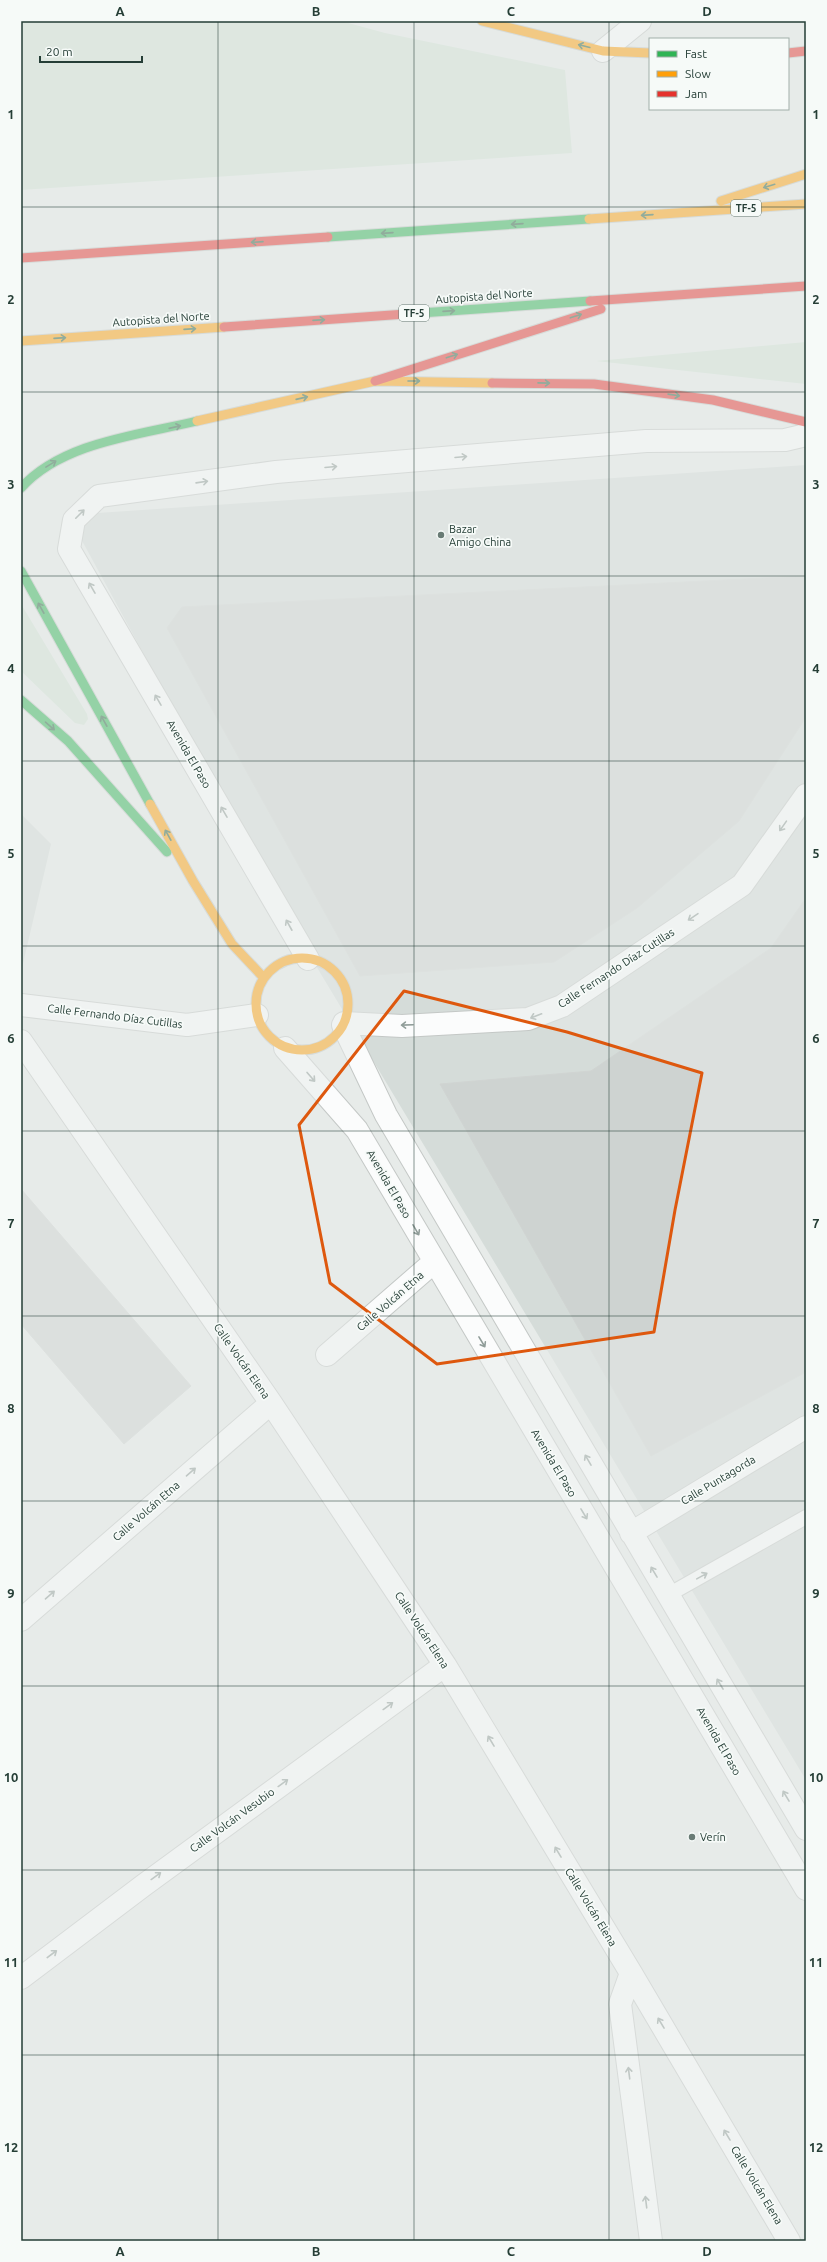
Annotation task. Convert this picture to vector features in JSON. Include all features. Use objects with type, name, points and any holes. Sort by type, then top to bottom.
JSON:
[{"type":"main road","points":[[482,21],[603,51],[649,53]]},
{"type":"main road","points":[[789,52],[806,51]]},
{"type":"main road","points":[[686,212],[806,174]]},
{"type":"main road","name":"TF-5","points":[[21,258],[806,204]]},
{"type":"main road","name":"Autopista del Norte","points":[[21,341],[806,286]]},
{"type":"main road","points":[[21,488],[29,477],[55,461],[89,446],[375,381],[634,298]]},
{"type":"main road","points":[[375,381],[594,384],[713,400],[806,422]]},
{"type":"main road","points":[[21,572],[193,881],[232,944],[264,978]]},
{"type":"main road","points":[[21,700],[68,741],[193,881]]},
{"type":"main road","points":[[294,959],[308,959],[328,966],[342,982],[347,995],[348,1009],[344,1024],[335,1036],[324,1044],[312,1049],[299,1050],[285,1048],[272,1040],[263,1029],[257,1015],[256,1002],[258,989],[264,978],[272,969],[282,963],[294,959]]},
{"type":"street","points":[[603,51],[640,21]]},
{"type":"street","name":"Avenida El Paso","points":[[308,959],[69,550],[74,520],[99,496],[276,472],[646,441],[785,440],[806,435]]},
{"type":"street","name":"Calle Fernando Díaz Cutillas","points":[[344,1024],[402,1026],[528,1019],[562,1006],[742,884],[806,794]]},
{"type":"street","name":"Calle Fernando Díaz Cutillas","points":[[21,1005],[187,1025],[257,1015]]},
{"type":"street","points":[[344,1024],[386,1115],[806,1829]]},
{"type":"street","name":"Calle Volcán Elena","points":[[21,1041],[270,1402],[444,1665],[631,1973],[790,2241]]},
{"type":"street","name":"Avenida El Paso","points":[[285,1048],[357,1130],[806,1889]]},
{"type":"street","name":"Calle Volcán Etna","points":[[327,1355],[434,1262]]},
{"type":"street","name":"Calle Volcán Etna","points":[[21,1620],[270,1402]]},
{"type":"street","name":"Calle Puntagorda","points":[[631,1533],[806,1427]]},
{"type":"street","name":"Calle Volcán Vesubio","points":[[21,1978],[144,1885],[444,1665]]},
{"type":"street","points":[[631,1973],[620,2004],[651,2241]]},
{"type":"lane","points":[[668,1595],[806,1517]]},
{"type":"highlighted area","points":[[404,991],[567,1032],[702,1073],[675,1210],[654,1332],[437,1364],[330,1283],[299,1125]]},
{"type":"shaded area","points":[[806,465],[806,1780],[292,926],[68,515]]},
{"type":"shaded area","points":[[21,814],[51,844],[21,972]]},
{"type":"green space","points":[[21,21],[341,21],[385,33],[565,70],[572,153],[21,190]]},
{"type":"green space","points":[[806,342],[806,384],[596,361]]},
{"type":"green space","points":[[21,604],[87,714],[88,719],[84,725],[75,723],[21,671]]},
{"type":"building","points":[[806,576],[806,717],[739,821],[637,908],[554,962],[360,976],[167,628],[182,607]]},
{"type":"building","points":[[806,898],[806,1372],[651,1456],[440,1084],[591,1071],[771,948]]},
{"type":"building","points":[[21,1189],[191,1386],[124,1444],[21,1324]]},
{"type":"traffic: fast","points":[[328,237],[589,219]]},
{"type":"traffic: fast","points":[[406,314],[590,301]]},
{"type":"traffic: fast","points":[[21,488],[38,472],[79,450],[127,436],[197,421]]},
{"type":"traffic: fast","points":[[21,571],[150,804]]},
{"type":"traffic: fast","points":[[21,700],[68,741],[167,852]]},
{"type":"traffic: slow","points":[[482,21],[603,51],[649,53]]},
{"type":"traffic: slow","points":[[721,201],[806,174]]},
{"type":"traffic: slow","points":[[589,219],[806,204]]},
{"type":"traffic: slow","points":[[21,341],[224,327]]},
{"type":"traffic: slow","points":[[197,421],[375,381],[492,383]]},
{"type":"traffic: slow","points":[[150,804],[193,881],[232,944],[264,978]]},
{"type":"traffic: slow","points":[[302,958],[320,962],[334,972],[344,986],[348,1004],[344,1022],[334,1036],[320,1046],[302,1050],[284,1046],[270,1036],[260,1022],[256,1004],[260,986],[270,972],[284,962],[302,958]]},
{"type":"traffic: jam","points":[[789,53],[806,51]]},
{"type":"traffic: jam","points":[[21,258],[328,237]]},
{"type":"traffic: jam","points":[[590,301],[806,286]]},
{"type":"traffic: jam","points":[[375,381],[601,309]]},
{"type":"traffic: jam","points":[[224,327],[406,314]]},
{"type":"traffic: jam","points":[[492,383],[594,384],[713,400],[806,422]]},
{"type":"place","name":"Bazar Amigo China","points":[[441,535]]},
{"type":"place","name":"Verín","points":[[692,1837]]}]
